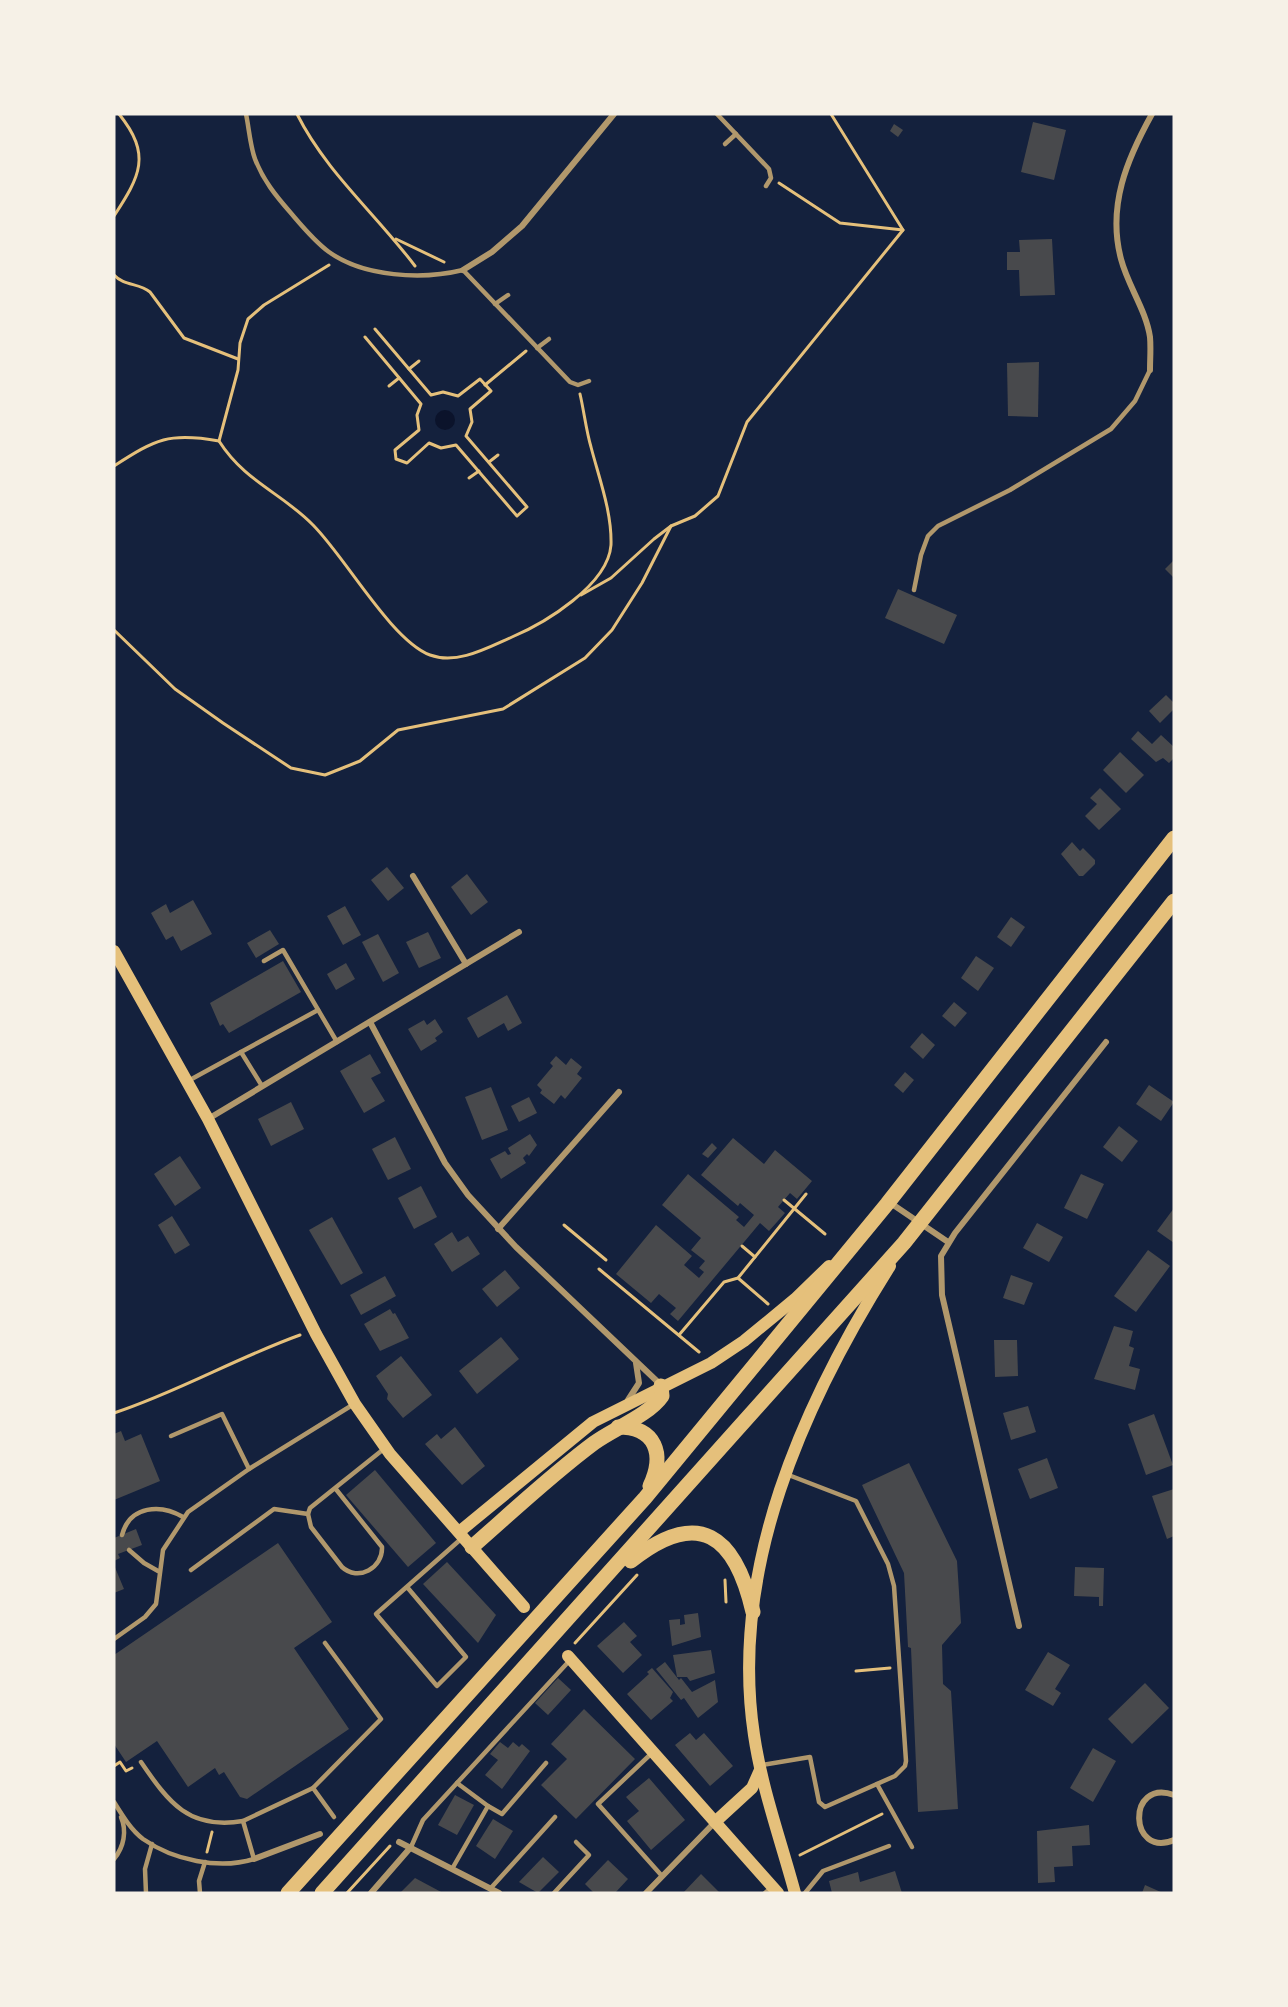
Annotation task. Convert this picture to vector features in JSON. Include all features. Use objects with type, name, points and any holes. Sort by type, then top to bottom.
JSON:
[{"type":"main road","points":[[288,1893],[645,1498],[889,1202],[1174,838]]},
{"type":"main road","points":[[322,1893],[904,1243],[1174,901]]},
{"type":"main road","points":[[114,951],[188,1081],[314,1330],[355,1404],[385,1448],[524,1607]]},
{"type":"main road","points":[[465,1539],[568,1439],[624,1404],[718,1359],[759,1330],[795,1299],[870,1225]]},
{"type":"main road","points":[[795,1893],[760,1766],[750,1705],[753,1612],[769,1523],[784,1474],[852,1330],[904,1243]]},
{"type":"main road","points":[[465,1539],[618,1426],[655,1404],[662,1396],[661,1386]]},
{"type":"main road","points":[[618,1426],[640,1429],[654,1444],[657,1458],[656,1468],[645,1498]]},
{"type":"main road","points":[[582,1605],[623,1567],[653,1544],[672,1535],[696,1532],[716,1539],[727,1551],[745,1585],[753,1612]]},
{"type":"main road","points":[[569,1658],[715,1822],[771,1891]]},
{"type":"main road","points":[[715,1822],[756,1783],[760,1766]]},
{"type":"street","points":[[462,270],[492,252],[522,226],[614,114]]},
{"type":"street","points":[[1150,370],[1150,338],[1121,259],[1116,219],[1122,178],[1134,147],[1152,114]]},
{"type":"street","points":[[413,876],[466,964]]},
{"type":"street","points":[[208,1119],[519,932]]},
{"type":"street","points":[[370,1022],[444,1162],[468,1195],[498,1229],[661,1386]]},
{"type":"street","points":[[1019,1626],[942,1295],[939,1270],[941,1256],[948,1242],[1106,1042]]},
{"type":"street","points":[[498,1229],[619,1092]]},
{"type":"street","points":[[889,1202],[948,1242]]},
{"type":"street","points":[[624,1404],[639,1383],[634,1360]]},
{"type":"street","points":[[1174,1795],[1163,1792],[1148,1798],[1139,1810],[1138,1819],[1144,1833],[1151,1839],[1160,1842],[1174,1840]]},
{"type":"street","points":[[646,1893],[715,1822]]},
{"type":"street","points":[[254,1859],[320,1834]]},
{"type":"street","points":[[399,1842],[499,1893]]},
{"type":"street","points":[[371,1893],[411,1847]]},
{"type":"lane","points":[[246,114],[254,158],[269,187],[312,238],[330,253],[355,265],[382,272],[422,274],[462,270],[570,382],[578,385],[589,381]]},
{"type":"lane","points":[[717,114],[770,169],[771,178],[766,186]]},
{"type":"lane","points":[[725,144],[736,134]]},
{"type":"lane","points":[[495,304],[508,294]]},
{"type":"lane","points":[[537,348],[549,339]]},
{"type":"lane","points":[[914,590],[921,555],[928,536],[938,526],[1020,485],[1111,429],[1135,401],[1150,370]]},
{"type":"lane","points":[[264,961],[283,950],[337,1042]]},
{"type":"lane","points":[[188,1081],[318,1010]]},
{"type":"lane","points":[[241,1052],[262,1086]]},
{"type":"lane","points":[[114,1639],[151,1611],[158,1596],[158,1571],[166,1542],[183,1517],[197,1503],[355,1404]]},
{"type":"lane","points":[[171,1436],[222,1414],[249,1469]]},
{"type":"lane","points":[[336,1488],[377,1538],[382,1554],[378,1563],[362,1573],[347,1572],[311,1527],[308,1514],[310,1508],[385,1448]]},
{"type":"lane","points":[[760,1766],[810,1756],[819,1802],[825,1808],[900,1773],[906,1761],[891,1574],[856,1501],[784,1474]]},
{"type":"lane","points":[[122,1535],[130,1519],[149,1509],[168,1510],[183,1517]]},
{"type":"lane","points":[[191,1570],[274,1509],[308,1514]]},
{"type":"lane","points":[[407,1587],[466,1657],[437,1686],[376,1614],[407,1587],[465,1539]]},
{"type":"lane","points":[[129,1550],[158,1571]]},
{"type":"lane","points":[[141,1761],[171,1802],[197,1819],[214,1823],[243,1821],[313,1788],[381,1719],[325,1642]]},
{"type":"lane","points":[[411,1847],[422,1819],[569,1658]]},
{"type":"lane","points":[[653,1752],[598,1804],[662,1876]]},
{"type":"lane","points":[[457,1783],[502,1814],[546,1763]]},
{"type":"lane","points":[[878,1784],[912,1847]]},
{"type":"lane","points":[[313,1788],[334,1817]]},
{"type":"lane","points":[[114,1803],[137,1833],[152,1844],[205,1862],[233,1864],[254,1859],[243,1821]]},
{"type":"lane","points":[[452,1869],[488,1806]]},
{"type":"lane","points":[[114,1859],[123,1843],[124,1832],[118,1810]]},
{"type":"lane","points":[[490,1889],[555,1816]]},
{"type":"lane","points":[[554,1893],[589,1855],[576,1842]]},
{"type":"lane","points":[[146,1893],[145,1869],[152,1844]]},
{"type":"lane","points":[[805,1893],[823,1871],[889,1846]]},
{"type":"lane","points":[[200,1893],[199,1881],[205,1862]]},
{"type":"path","points":[[114,216],[140,170],[141,153],[134,136],[119,114]]},
{"type":"path","points":[[297,114],[326,162],[395,238],[422,274]]},
{"type":"path","points":[[831,114],[903,230]]},
{"type":"path","points":[[771,178],[840,224],[903,230]]},
{"type":"path","points":[[114,466],[166,437],[189,436],[219,441],[232,461],[312,523],[396,632],[418,649],[432,656],[453,658],[475,653],[533,628],[573,600],[611,578],[671,526],[695,516],[718,496],[747,422],[903,230]]},
{"type":"path","points":[[395,238],[462,270]]},
{"type":"path","points":[[219,441],[231,401],[238,358],[248,319],[264,305],[341,258]]},
{"type":"path","points":[[114,275],[128,284],[143,286],[150,292],[184,338],[238,358]]},
{"type":"path","points":[[365,337],[421,404],[417,415],[418,430],[395,450],[396,459],[407,463],[429,443],[441,448],[456,445],[517,516],[527,507],[466,436],[472,422],[470,409],[491,391],[480,378],[458,396],[443,392],[431,395],[375,329]]},
{"type":"path","points":[[485,385],[526,351],[537,348]]},
{"type":"path","points":[[409,369],[419,361]]},
{"type":"path","points":[[389,386],[399,378]]},
{"type":"path","points":[[573,600],[594,582],[607,559],[611,545],[605,500],[578,385]]},
{"type":"path","points":[[489,462],[498,455]]},
{"type":"path","points":[[469,478],[478,471]]},
{"type":"path","points":[[114,630],[175,689],[223,723],[291,768],[325,775],[360,761],[398,730],[503,709],[585,658],[612,630],[642,584],[671,526]]},
{"type":"path","points":[[679,1335],[724,1282],[738,1278],[806,1194]]},
{"type":"path","points":[[784,1200],[825,1234]]},
{"type":"path","points":[[564,1225],[606,1260]]},
{"type":"path","points":[[742,1246],[755,1257]]},
{"type":"path","points":[[599,1269],[704,1356]]},
{"type":"path","points":[[738,1278],[768,1305]]},
{"type":"path","points":[[114,1413],[177,1391],[232,1361],[314,1330]]},
{"type":"path","points":[[592,1625],[644,1568]]},
{"type":"path","points":[[722,1572],[726,1602]]},
{"type":"path","points":[[856,1671],[883,1668]]},
{"type":"path","points":[[114,1766],[120,1762],[126,1771],[141,1761]]},
{"type":"path","points":[[803,1854],[892,1810]]},
{"type":"path","points":[[205,1862],[214,1823]]},
{"type":"water","points":[[445,410],[452,413],[455,420],[452,427],[445,430],[438,427],[435,420],[438,413]]},
{"type":"building","points":[[1033,122],[1066,130],[1054,180],[1021,172]]},
{"type":"building","points":[[894,124],[903,130],[898,137],[890,131]]},
{"type":"building","points":[[1052,239],[1055,295],[1020,296],[1019,270],[1007,270],[1007,252],[1020,252],[1019,240]]},
{"type":"building","points":[[1039,362],[1038,417],[1008,416],[1007,363]]},
{"type":"building","points":[[1174,560],[1174,578],[1165,569]]},
{"type":"building","points":[[898,589],[957,615],[944,644],[885,618]]},
{"type":"building","points":[[1166,695],[1174,703],[1174,709],[1160,723],[1149,711]]},
{"type":"building","points":[[1138,731],[1152,744],[1161,735],[1174,747],[1174,758],[1169,763],[1163,758],[1156,762],[1131,739]]},
{"type":"building","points":[[1120,752],[1144,775],[1126,793],[1103,770]]},
{"type":"building","points":[[1100,788],[1121,809],[1099,830],[1085,816],[1097,804],[1090,798]]},
{"type":"building","points":[[1072,842],[1080,851],[1083,848],[1095,860],[1095,864],[1083,876],[1079,876],[1061,854]]},
{"type":"building","points":[[387,867],[404,888],[388,901],[371,880]]},
{"type":"building","points":[[467,874],[488,902],[471,915],[451,887]]},
{"type":"building","points":[[193,900],[212,934],[181,951],[173,936],[166,940],[151,913],[166,904],[170,913]]},
{"type":"building","points":[[345,906],[361,935],[343,945],[327,916]]},
{"type":"building","points":[[1011,917],[1025,927],[1011,947],[997,937]]},
{"type":"building","points":[[270,930],[279,944],[256,958],[247,943]]},
{"type":"building","points":[[428,932],[441,958],[419,968],[406,942]]},
{"type":"building","points":[[378,934],[399,973],[383,982],[362,942]]},
{"type":"building","points":[[976,956],[994,968],[978,991],[961,978]]},
{"type":"building","points":[[283,961],[301,992],[229,1033],[223,1024],[220,1026],[210,1003]]},
{"type":"building","points":[[346,963],[355,979],[336,990],[327,974]]},
{"type":"building","points":[[507,995],[522,1023],[508,1031],[504,1023],[478,1038],[467,1018]]},
{"type":"building","points":[[954,1002],[967,1013],[955,1027],[942,1016]]},
{"type":"building","points":[[435,1019],[443,1032],[435,1038],[437,1041],[421,1051],[408,1029],[424,1020],[427,1025]]},
{"type":"building","points":[[922,1033],[935,1045],[923,1059],[910,1047]]},
{"type":"building","points":[[370,1054],[381,1073],[371,1078],[385,1101],[364,1113],[340,1071]]},
{"type":"building","points":[[556,1056],[566,1065],[571,1058],[582,1067],[577,1074],[582,1078],[565,1099],[561,1095],[554,1104],[540,1093],[542,1090],[537,1085],[553,1066],[550,1063]]},
{"type":"building","points":[[905,1072],[914,1080],[903,1093],[894,1085]]},
{"type":"building","points":[[1149,1085],[1174,1102],[1161,1121],[1136,1104]]},
{"type":"building","points":[[491,1087],[508,1130],[482,1140],[465,1097]]},
{"type":"building","points":[[529,1097],[537,1113],[519,1122],[511,1106]]},
{"type":"building","points":[[291,1102],[304,1129],[271,1146],[258,1119]]},
{"type":"building","points":[[1119,1126],[1138,1141],[1122,1162],[1103,1147]]},
{"type":"building","points":[[530,1134],[537,1145],[529,1156],[527,1154],[523,1158],[526,1163],[501,1179],[490,1159],[505,1151],[508,1155],[511,1154],[508,1148]]},
{"type":"building","points":[[395,1137],[411,1169],[388,1180],[372,1149]]},
{"type":"building","points":[[733,1138],[764,1164],[775,1150],[812,1181],[797,1199],[790,1193],[778,1207],[785,1213],[769,1231],[760,1223],[678,1321],[670,1314],[676,1308],[659,1294],[651,1303],[616,1274],[656,1225],[692,1256],[684,1265],[699,1278],[704,1272],[699,1268],[705,1261],[691,1250],[701,1238],[662,1205],[688,1174],[739,1217],[736,1220],[744,1227],[754,1215],[740,1203],[738,1206],[701,1175]]},
{"type":"building","points":[[712,1143],[717,1148],[708,1158],[702,1154]]},
{"type":"building","points":[[180,1156],[201,1188],[175,1206],[154,1174]]},
{"type":"building","points":[[1081,1174],[1104,1184],[1087,1219],[1064,1208]]},
{"type":"building","points":[[421,1186],[437,1217],[414,1229],[398,1198]]},
{"type":"building","points":[[1174,1208],[1174,1243],[1157,1231]]},
{"type":"building","points":[[172,1216],[190,1245],[175,1254],[158,1225]]},
{"type":"building","points":[[332,1217],[363,1273],[341,1285],[309,1230]]},
{"type":"building","points":[[1037,1223],[1063,1237],[1049,1262],[1023,1248]]},
{"type":"building","points":[[452,1232],[458,1242],[468,1236],[480,1254],[452,1272],[434,1244]]},
{"type":"building","points":[[1148,1250],[1170,1266],[1136,1312],[1114,1296]]},
{"type":"building","points":[[505,1270],[520,1288],[497,1307],[482,1289]]},
{"type":"building","points":[[1011,1275],[1033,1283],[1024,1305],[1003,1298]]},
{"type":"building","points":[[385,1276],[396,1296],[361,1315],[350,1295]]},
{"type":"building","points":[[390,1309],[393,1314],[395,1313],[409,1338],[380,1351],[364,1324]]},
{"type":"building","points":[[1114,1326],[1133,1331],[1129,1346],[1134,1348],[1129,1366],[1140,1369],[1135,1390],[1094,1379]]},
{"type":"building","points":[[501,1337],[519,1359],[477,1394],[459,1371]]},
{"type":"building","points":[[994,1340],[1017,1340],[1018,1376],[995,1377]]},
{"type":"building","points":[[401,1356],[432,1395],[403,1418],[387,1399],[388,1394],[376,1376]]},
{"type":"building","points":[[1028,1406],[1036,1432],[1011,1440],[1003,1413]]},
{"type":"building","points":[[1154,1414],[1173,1465],[1146,1475],[1128,1424]]},
{"type":"building","points":[[455,1427],[485,1466],[462,1485],[425,1444],[437,1434],[441,1439]]},
{"type":"building","points":[[121,1431],[125,1441],[141,1434],[160,1481],[114,1500],[114,1434]]},
{"type":"building","points":[[1047,1458],[1058,1488],[1030,1499],[1018,1469]]},
{"type":"building","points":[[909,1463],[957,1561],[961,1623],[942,1645],[943,1684],[951,1691],[958,1809],[918,1812],[911,1648],[908,1647],[904,1573],[862,1485]]},
{"type":"building","points":[[375,1470],[436,1543],[408,1567],[346,1495]]},
{"type":"building","points":[[1174,1489],[1174,1536],[1167,1539],[1152,1496]]},
{"type":"building","points":[[136,1529],[142,1545],[118,1554],[120,1558],[114,1561],[114,1538]]},
{"type":"building","points":[[278,1543],[332,1622],[294,1648],[349,1729],[247,1799],[240,1797],[224,1772],[219,1775],[215,1768],[188,1787],[157,1741],[126,1762],[114,1744],[114,1655]]},
{"type":"building","points":[[447,1562],[496,1615],[478,1643],[423,1584]]},
{"type":"building","points":[[114,1565],[124,1589],[114,1593]]},
{"type":"building","points":[[1075,1567],[1104,1568],[1103,1606],[1099,1606],[1099,1597],[1074,1596]]},
{"type":"building","points":[[698,1613],[701,1637],[672,1646],[669,1620],[680,1619],[680,1625],[685,1624],[684,1615]]},
{"type":"building","points":[[624,1622],[637,1636],[630,1642],[642,1655],[623,1673],[597,1646]]},
{"type":"building","points":[[711,1650],[715,1673],[690,1681],[687,1677],[677,1677],[673,1655]]},
{"type":"building","points":[[1048,1652],[1070,1665],[1055,1689],[1061,1693],[1053,1706],[1025,1690]]},
{"type":"building","points":[[665,1662],[692,1692],[715,1680],[718,1702],[698,1718],[684,1698],[681,1700],[656,1669]]},
{"type":"building","points":[[652,1668],[673,1692],[670,1698],[673,1701],[651,1720],[627,1694],[649,1674],[647,1672]]},
{"type":"building","points":[[558,1678],[571,1690],[548,1715],[535,1703]]},
{"type":"building","points":[[1145,1683],[1169,1708],[1132,1744],[1108,1719]]},
{"type":"building","points":[[584,1709],[635,1759],[576,1819],[541,1785],[567,1759],[551,1744]]},
{"type":"building","points":[[690,1733],[696,1740],[704,1733],[733,1766],[710,1786],[675,1745]]},
{"type":"building","points":[[500,1742],[508,1748],[513,1742],[519,1747],[522,1744],[530,1751],[502,1789],[485,1775],[498,1760],[490,1754]]},
{"type":"building","points":[[1093,1748],[1116,1761],[1093,1802],[1070,1788]]},
{"type":"building","points":[[649,1778],[685,1820],[651,1850],[627,1821],[639,1811],[626,1797]]},
{"type":"building","points":[[455,1795],[474,1805],[457,1835],[438,1825]]},
{"type":"building","points":[[493,1819],[513,1831],[495,1859],[476,1846]]},
{"type":"building","points":[[1089,1825],[1090,1845],[1072,1846],[1073,1866],[1054,1867],[1055,1882],[1038,1883],[1037,1831]]},
{"type":"building","points":[[543,1857],[559,1872],[538,1893],[519,1882]]},
{"type":"building","points":[[608,1860],[628,1879],[615,1893],[594,1893],[585,1884]]},
{"type":"building","points":[[895,1871],[902,1893],[832,1893],[829,1881],[858,1872],[860,1882]]},
{"type":"building","points":[[701,1874],[720,1893],[683,1893]]},
{"type":"building","points":[[415,1878],[443,1893],[400,1893]]},
{"type":"building","points":[[1145,1885],[1163,1893],[1142,1893]]}]
